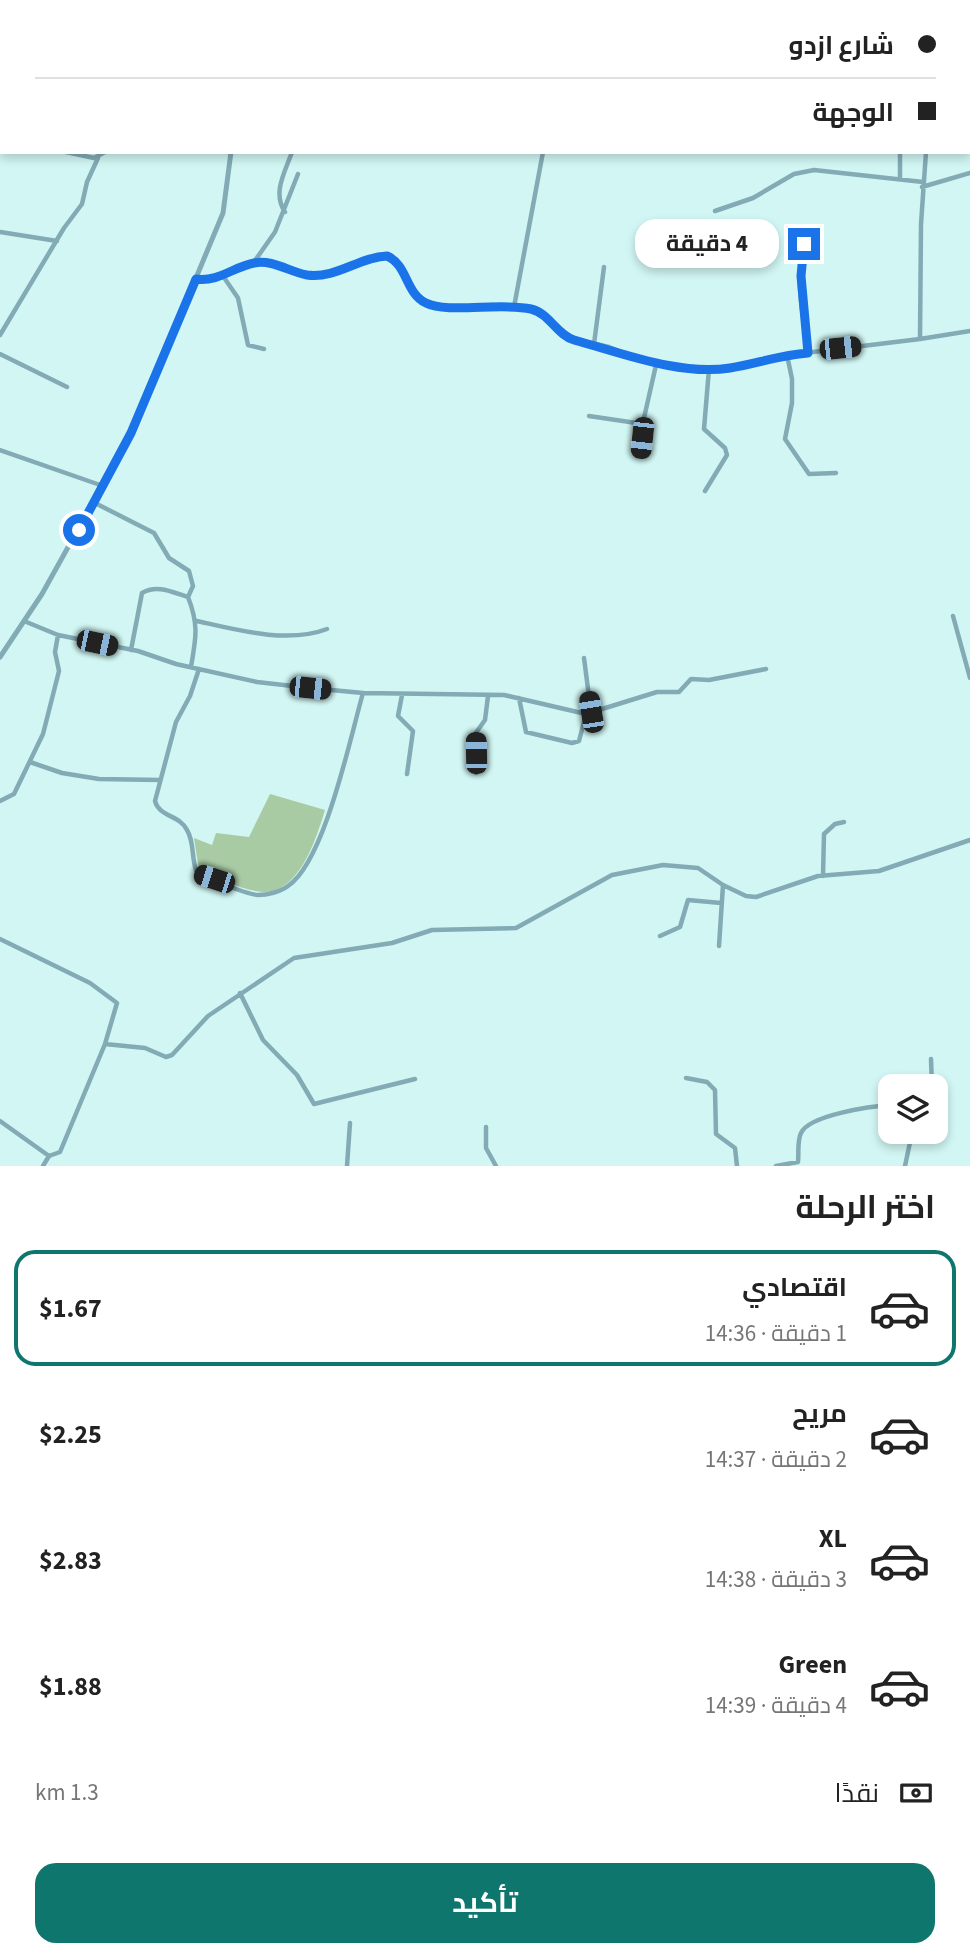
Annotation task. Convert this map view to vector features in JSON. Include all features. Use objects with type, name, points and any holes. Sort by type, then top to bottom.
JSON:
[{"type":"street","points":[[77,154],[98,158]]},
{"type":"street","points":[[0,335],[82,204],[87,182],[98,158],[103,154]]},
{"type":"street","points":[[0,657],[95,503],[131,433],[223,213],[231,154]]},
{"type":"street","points":[[285,212],[279,203],[279,187],[291,154]]},
{"type":"street","points":[[514,307],[543,154]]},
{"type":"street","points":[[900,154],[900,178]]},
{"type":"street","points":[[920,339],[926,154]]},
{"type":"street","points":[[715,211],[752,198],[794,174],[814,170],[900,178],[923,184],[970,173]]},
{"type":"street","points":[[254,263],[285,212],[298,174]]},
{"type":"street","points":[[0,232],[57,241]]},
{"type":"street","points":[[808,353],[801,276],[804,244],[809,235]]},
{"type":"street","points":[[196,279],[207,280],[223,276],[254,263],[269,263],[308,275],[328,274],[387,256],[399,266],[411,290],[426,303],[439,308],[492,304],[539,312],[569,338],[656,365],[709,369],[728,369],[787,355],[970,331]]},
{"type":"street","points":[[594,344],[604,267]]},
{"type":"street","points":[[223,276],[238,298],[248,345],[264,349]]},
{"type":"street","points":[[0,354],[68,387]]},
{"type":"street","points":[[787,355],[792,379],[792,403],[785,439],[809,474],[836,473]]},
{"type":"street","points":[[640,453],[643,424],[656,365]]},
{"type":"street","points":[[705,491],[727,455],[725,448],[704,429],[709,369]]},
{"type":"street","points":[[589,416],[643,424]]},
{"type":"street","points":[[0,450],[103,486]]},
{"type":"street","points":[[95,503],[158,537],[169,558],[189,571],[193,586],[188,597],[197,621],[191,667]]},
{"type":"street","points":[[131,650],[142,593],[155,588],[188,597]]},
{"type":"street","points":[[953,616],[970,678]]},
{"type":"street","points":[[24,621],[58,635],[131,650],[257,682],[363,693],[519,698],[588,713],[657,692],[679,692],[691,678],[709,680],[766,669]]},
{"type":"street","points":[[197,621],[241,631],[294,635],[313,635],[327,629]]},
{"type":"street","points":[[0,801],[15,794],[43,734],[57,681],[58,635]]},
{"type":"street","points":[[519,698],[526,732],[529,735],[572,743],[579,741],[588,713],[584,658]]},
{"type":"street","points":[[199,669],[190,696],[176,722],[160,780],[157,807],[187,828],[197,873],[253,894],[279,891],[298,878],[324,831],[363,693]]},
{"type":"street","points":[[402,695],[398,716],[413,732],[407,774]]},
{"type":"street","points":[[476,773],[475,734],[485,720],[488,696]]},
{"type":"street","points":[[30,762],[62,773],[99,779],[160,780]]},
{"type":"street","points":[[823,876],[824,834],[835,824],[844,822]]},
{"type":"street","points":[[106,1044],[145,1048],[166,1057],[172,1055],[197,1026],[240,993],[280,966],[305,955],[393,943],[432,930],[516,928],[533,922],[612,875],[663,865],[687,866],[698,868],[746,896],[756,897],[823,876],[879,871],[970,840]]},
{"type":"street","points":[[719,946],[723,885]]},
{"type":"street","points":[[660,936],[680,927],[688,900],[721,903]]},
{"type":"street","points":[[0,939],[114,998],[116,1008],[106,1044],[60,1153],[50,1156],[43,1166]]},
{"type":"street","points":[[240,993],[263,1040],[297,1075],[314,1104],[415,1079]]},
{"type":"street","points":[[931,1059],[932,1074]]},
{"type":"street","points":[[686,1077],[708,1082],[715,1090],[716,1134],[735,1148],[737,1166]]},
{"type":"street","points":[[776,1166],[798,1161],[801,1132],[818,1121],[878,1108]]},
{"type":"street","points":[[0,1121],[50,1156]]},
{"type":"street","points":[[347,1166],[350,1124]]},
{"type":"street","points":[[486,1127],[486,1148],[496,1166]]},
{"type":"street","points":[[905,1166],[910,1144]]},
{"type":"green space","points":[[270,794],[325,810],[310,851],[294,877],[271,891],[256,891],[199,870],[194,838],[212,845],[216,833],[249,837]]},
{"type":"route","points":[[79,530],[131,433],[196,279],[219,278],[254,263],[269,263],[308,275],[328,274],[378,256],[387,256],[399,266],[417,297],[439,308],[492,304],[533,309],[569,338],[609,347],[656,365],[728,369],[772,357],[808,353],[801,276],[804,244]]}]
